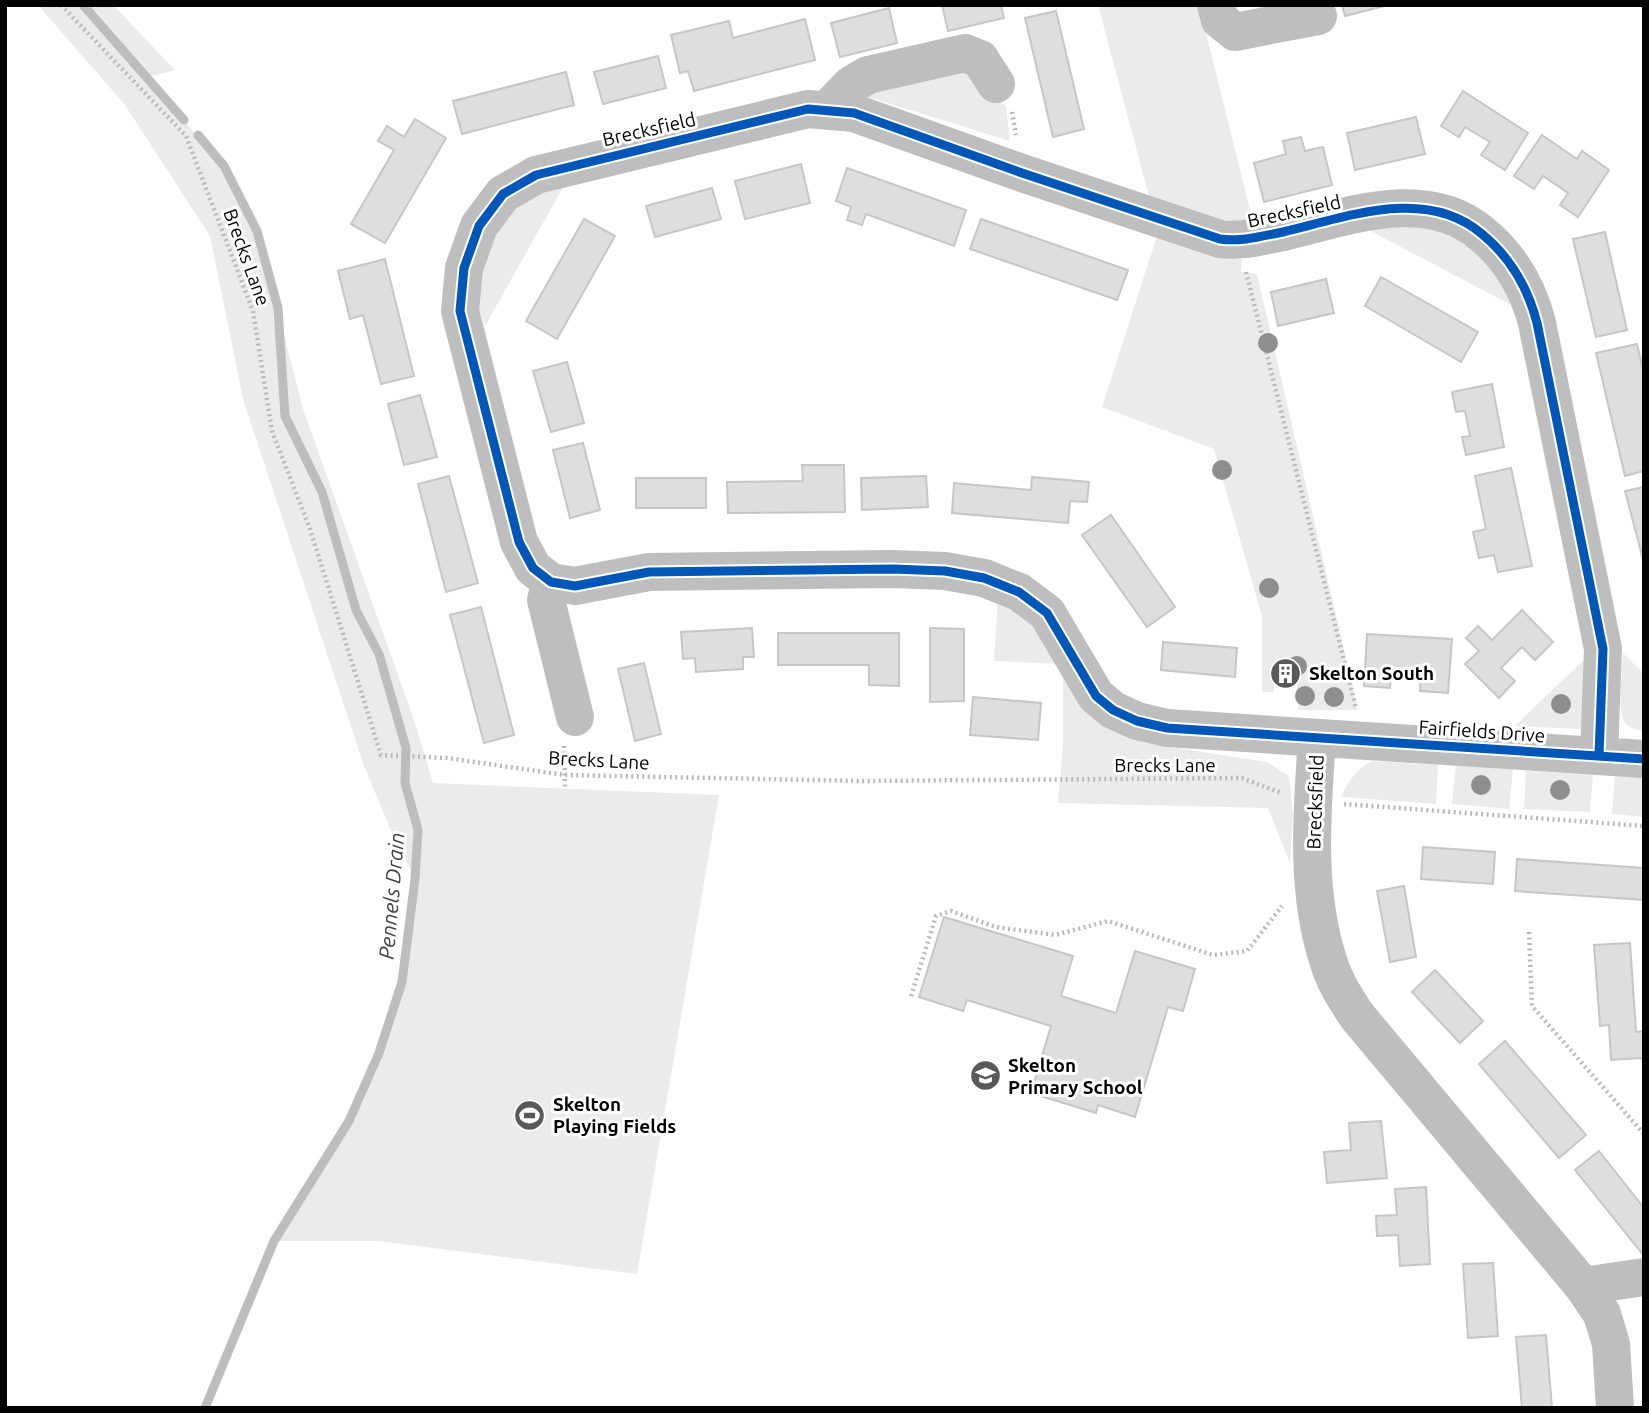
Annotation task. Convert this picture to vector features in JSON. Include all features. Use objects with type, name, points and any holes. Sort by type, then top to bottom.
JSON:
[{"type":"street","points":[[1216,5],[1220,20],[1236,32],[1318,16]]},
{"type":"street","points":[[828,110],[851,85],[868,75],[965,53],[980,59],[996,84]]},
{"type":"street","name":"Brecksfield","points":[[1599,755],[1603,649],[1537,323],[1531,300],[1517,274],[1496,245],[1468,221],[1427,209],[1391,207],[1247,240],[1220,239],[854,113],[808,109],[536,175],[503,194],[479,226],[464,268],[460,311],[519,542],[533,568],[551,583],[575,586],[649,572],[893,569],[945,571],[984,578],[1019,592],[1047,613],[1096,696],[1113,710],[1137,721],[1167,728],[1317,738],[1312,841],[1316,895],[1329,963],[1340,989],[1357,1016],[1583,1286],[1602,1314],[1611,1344],[1615,1408]]},
{"type":"street","points":[[551,583],[546,600],[575,717]]},
{"type":"street","name":"Fairfields Drive","points":[[1317,738],[1644,759]]},
{"type":"street","points":[[1583,1286],[1644,1277]]},
{"type":"path","points":[[996,84],[1010,100],[1022,173]]},
{"type":"path","points":[[1247,240],[1246,278],[1363,741]]},
{"type":"path","points":[[911,996],[936,916],[951,911],[996,927],[1055,935],[1108,921],[1213,955],[1247,951],[1284,903],[1316,895]]},
{"type":"path","points":[[1529,932],[1532,1006],[1644,1134]]},
{"type":"shaded area","name":"Skelton Playing Fields","points":[[38,5],[113,5],[175,70],[146,78],[224,166],[257,231],[303,409],[413,717],[433,783],[719,795],[637,1274],[378,1241],[274,1241],[349,1121],[379,1053],[402,982],[415,879],[364,766],[243,399],[210,236],[125,105]]},
{"type":"shaded area","points":[[1098,5],[1199,5],[1253,222],[1229,225],[1150,200]]},
{"type":"shaded area","points":[[968,67],[995,99],[1006,106],[1010,141],[855,93]]},
{"type":"shaded area","points":[[566,182],[485,326],[477,292],[482,264],[495,235],[521,203]]},
{"type":"shaded area","points":[[1414,221],[1483,249],[1517,308],[1361,226]]},
{"type":"shaded area","points":[[1158,233],[1242,260],[1241,272],[1257,274],[1358,710],[1298,710],[1296,664],[1274,664],[1274,692],[1262,692],[1262,616],[1214,449],[1102,407]]},
{"type":"shaded area","points":[[998,598],[1031,617],[1060,664],[994,661]]},
{"type":"shaded area","points":[[1623,653],[1644,674],[1644,731],[1628,725],[1622,715]]},
{"type":"shaded area","points":[[1590,654],[1588,724],[1579,729],[1515,726]]},
{"type":"shaded area","points":[[1063,672],[1123,733],[1145,743],[1267,762],[1289,776],[1293,814],[1290,863],[1268,808],[1058,803],[1063,746]]},
{"type":"shaded area","points":[[1372,761],[1438,765],[1436,804],[1341,797],[1354,776]]},
{"type":"shaded area","points":[[1456,764],[1513,769],[1509,809],[1452,804]]},
{"type":"shaded area","points":[[1526,771],[1593,775],[1590,812],[1524,809]]},
{"type":"shaded area","points":[[1615,774],[1644,777],[1644,817],[1612,814]]},
{"type":"building","points":[[942,5],[1001,5],[1004,18],[948,31]]},
{"type":"building","points":[[1342,5],[1388,5],[1345,16]]},
{"type":"building","points":[[889,8],[897,43],[840,57],[831,23]]},
{"type":"building","points":[[1056,11],[1084,129],[1053,137],[1025,18]]},
{"type":"building","points":[[805,19],[815,60],[694,91],[688,71],[680,73],[671,35],[729,21],[733,38]]},
{"type":"building","points":[[658,56],[666,88],[603,104],[594,72]]},
{"type":"building","points":[[566,72],[574,105],[462,134],[453,101]]},
{"type":"building","points":[[1463,91],[1528,133],[1505,170],[1481,155],[1490,142],[1465,127],[1459,137],[1441,126]]},
{"type":"building","points":[[1416,117],[1425,154],[1355,170],[1347,133]]},
{"type":"building","points":[[415,119],[446,138],[385,243],[351,224],[394,150],[378,141],[387,126],[404,137]]},
{"type":"building","points":[[1542,135],[1577,159],[1582,151],[1609,170],[1578,217],[1560,205],[1568,193],[1543,176],[1534,189],[1514,176]]},
{"type":"building","points":[[1301,137],[1305,151],[1323,147],[1332,185],[1264,202],[1254,163],[1286,154],[1283,141]]},
{"type":"building","points":[[801,164],[810,203],[745,219],[735,181]]},
{"type":"building","points":[[847,168],[966,210],[954,246],[866,214],[862,225],[847,220],[851,207],[836,201]]},
{"type":"building","points":[[712,188],[721,219],[655,237],[646,206]]},
{"type":"building","points":[[584,219],[615,236],[557,339],[526,321]]},
{"type":"building","points":[[981,219],[1128,270],[1117,300],[970,249]]},
{"type":"building","points":[[1605,232],[1627,330],[1596,337],[1573,239]]},
{"type":"building","points":[[385,259],[414,376],[381,384],[363,315],[350,319],[338,271]]},
{"type":"building","points":[[1381,277],[1478,332],[1461,362],[1365,306]]},
{"type":"building","points":[[1326,279],[1334,313],[1278,326],[1271,292]]},
{"type":"building","points":[[1637,344],[1644,374],[1644,471],[1625,476],[1596,353]]},
{"type":"building","points":[[567,362],[584,423],[551,432],[533,371]]},
{"type":"building","points":[[1492,384],[1504,447],[1466,455],[1462,437],[1470,436],[1465,411],[1456,412],[1452,392]]},
{"type":"building","points":[[420,395],[437,457],[404,465],[388,404]]},
{"type":"building","points":[[583,443],[600,510],[570,518],[553,450]]},
{"type":"building","points":[[802,465],[844,465],[845,512],[728,513],[727,482],[803,481]]},
{"type":"building","points":[[1511,468],[1532,566],[1498,572],[1494,555],[1479,558],[1473,532],[1486,529],[1475,476]]},
{"type":"building","points":[[449,476],[478,583],[446,592],[418,484]]},
{"type":"building","points":[[926,476],[928,507],[862,510],[861,478]]},
{"type":"building","points":[[1032,477],[1089,482],[1087,502],[1070,501],[1068,523],[952,513],[954,483],[1031,490]]},
{"type":"building","points":[[636,478],[706,478],[706,508],[636,508]]},
{"type":"building","points":[[1644,487],[1644,563],[1625,491]]},
{"type":"building","points":[[1111,515],[1175,607],[1147,627],[1082,535]]},
{"type":"building","points":[[481,607],[514,735],[484,743],[450,615]]},
{"type":"building","points":[[1522,610],[1553,642],[1535,660],[1522,647],[1501,668],[1515,681],[1499,698],[1465,664],[1479,651],[1466,638],[1478,626],[1492,640]]},
{"type":"building","points":[[752,628],[754,657],[743,657],[743,669],[696,672],[695,658],[683,659],[681,632]]},
{"type":"building","points":[[930,628],[964,629],[964,701],[930,702]]},
{"type":"building","points":[[778,633],[899,633],[899,686],[869,685],[869,665],[778,665]]},
{"type":"building","points":[[1367,634],[1452,639],[1448,693],[1420,691],[1421,672],[1391,670],[1390,688],[1364,686]]},
{"type":"building","points":[[1163,642],[1237,648],[1235,677],[1161,670]]},
{"type":"building","points":[[644,663],[661,734],[635,741],[618,669]]},
{"type":"building","name":"Skelton South","points":[[1278,666],[1293,667],[1293,679],[1278,679]]},
{"type":"building","points":[[973,697],[1041,703],[1038,740],[970,735]]},
{"type":"building","points":[[1423,847],[1495,852],[1493,884],[1421,879]]},
{"type":"building","points":[[1517,859],[1644,868],[1644,900],[1515,891]]},
{"type":"building","points":[[1404,886],[1416,957],[1390,962],[1377,891]]},
{"type":"building","points":[[944,917],[1073,956],[1061,996],[1116,1013],[1135,951],[1195,969],[1183,1011],[1168,1007],[1135,1117],[1098,1105],[1096,1113],[1031,1093],[1051,1026],[967,1000],[963,1011],[919,997]]},
{"type":"building","points":[[1630,943],[1636,1032],[1644,1031],[1644,1068],[1642,1058],[1611,1060],[1609,1025],[1600,1026],[1594,945]]},
{"type":"building","points":[[1435,970],[1483,1021],[1460,1043],[1412,992]]},
{"type":"building","points":[[1505,1041],[1586,1135],[1559,1158],[1479,1064]]},
{"type":"building","points":[[1381,1121],[1387,1178],[1327,1183],[1324,1152],[1351,1150],[1349,1123]]},
{"type":"building","points":[[1599,1151],[1644,1208],[1644,1256],[1575,1170]]},
{"type":"building","points":[[1426,1187],[1430,1264],[1400,1266],[1398,1235],[1377,1236],[1376,1216],[1397,1215],[1395,1189]]},
{"type":"building","points":[[1493,1263],[1498,1336],[1468,1338],[1463,1264]]},
{"type":"building","points":[[1546,1335],[1552,1408],[1522,1408],[1516,1337]]},
{"type":"waterway","name":"Pennels Drain","points":[[83,5],[184,120]]},
{"type":"waterway","name":"Pennels Drain","points":[[198,135],[224,166],[257,231],[278,308],[285,416],[322,492],[356,610],[379,654],[406,748],[405,783],[418,830],[415,879],[402,982],[379,1053],[349,1121],[274,1241],[205,1408]]},
{"type":"cycle path","points":[[1599,756],[1603,649],[1537,323],[1529,298],[1509,263],[1482,234],[1460,220],[1436,211],[1386,209],[1260,237],[1220,239],[854,113],[808,109],[536,175],[503,194],[479,226],[464,268],[460,311],[519,542],[533,568],[551,582],[575,586],[649,572],[893,569],[945,571],[984,578],[1019,592],[1047,613],[1096,696],[1113,710],[1137,721],[1167,728],[1644,759]]},
{"type":"place","name":"Skelton South","points":[[1286,673]]},
{"type":"place","name":"Skelton Primary School","points":[[985,1076]]},
{"type":"place","name":"Skelton Playing Fields","points":[[530,1115]]}]
